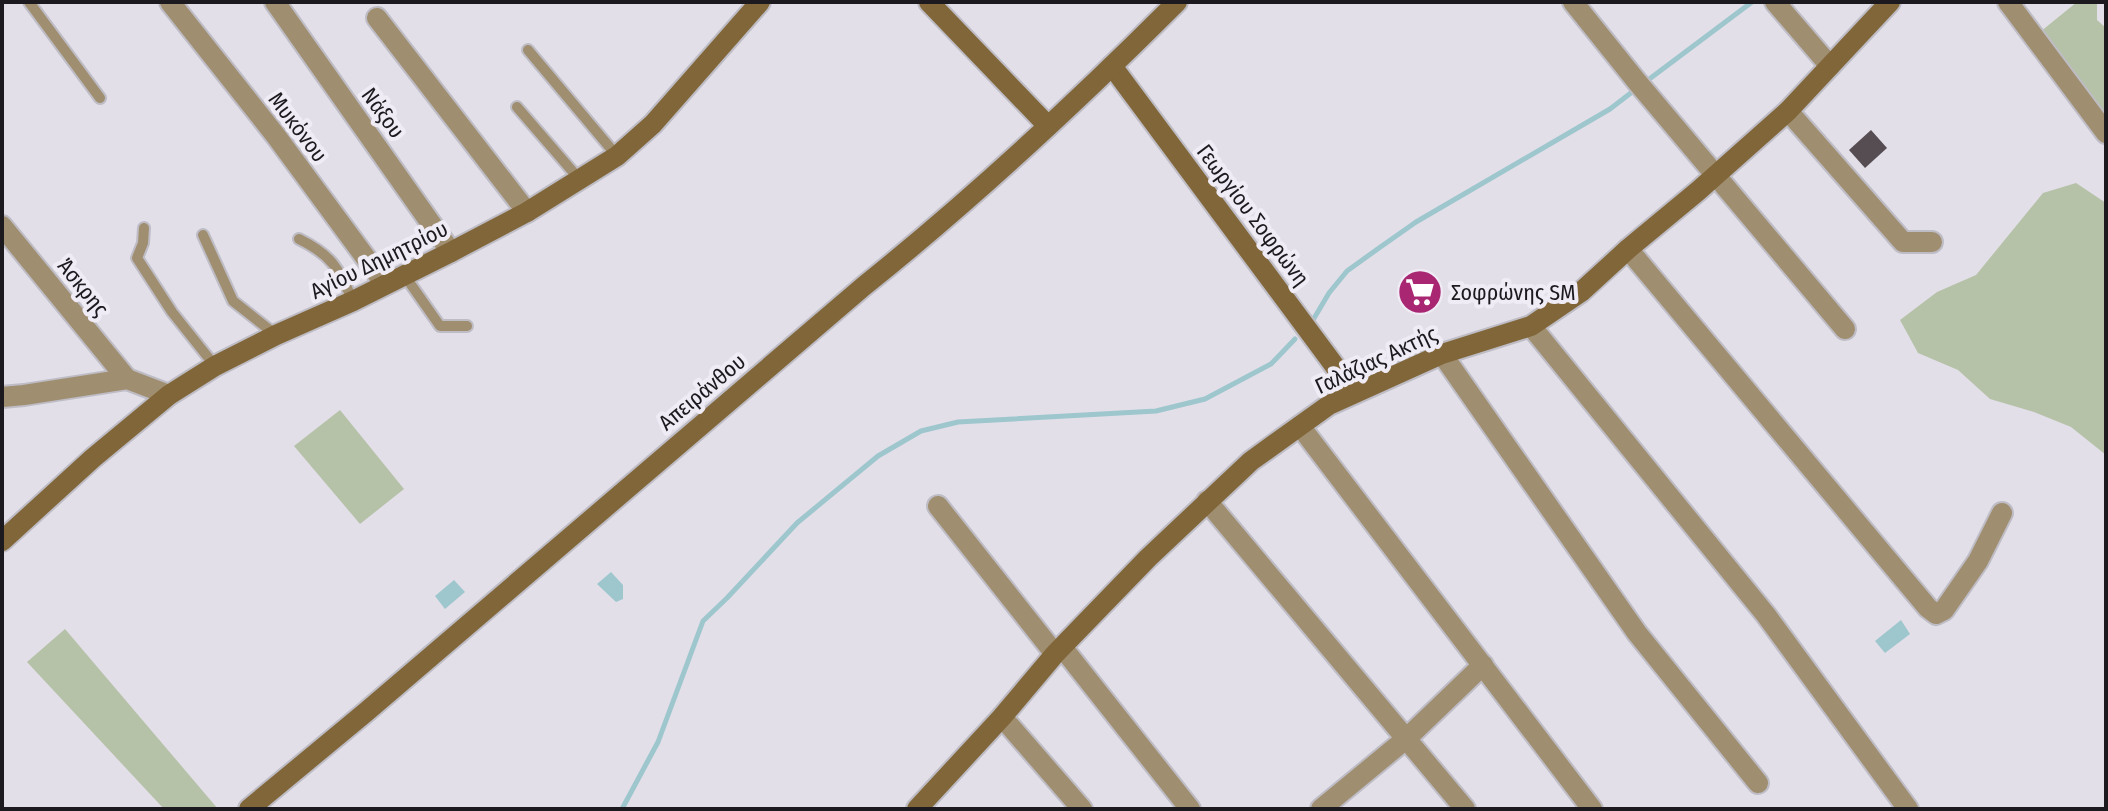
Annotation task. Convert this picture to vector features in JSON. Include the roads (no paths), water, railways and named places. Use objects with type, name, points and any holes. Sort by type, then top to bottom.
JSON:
[{"type":"street","name":"Μυκόνου","points":[[170,2],[276,136],[385,284]]},
{"type":"street","name":"Νάξου","points":[[275,2],[451,252]]},
{"type":"street","name":"Αγίου Δημητρίου","points":[[2,541],[93,458],[169,395],[215,366],[451,252],[527,212],[617,156],[653,124],[760,2]]},
{"type":"street","points":[[929,2],[1048,126]]},
{"type":"street","name":"Απειράνθου","points":[[249,809],[925,237],[1048,126],[1177,2]]},
{"type":"street","points":[[1573,2],[1845,329]]},
{"type":"street","points":[[1775,2],[1830,66]]},
{"type":"street","name":"Γαλάζιας Ακτής","points":[[924,807],[1059,650],[1148,558],[1251,461],[1329,405],[1354,392],[1442,354],[1531,326],[1581,292],[1788,111],[1890,2]]},
{"type":"street","points":[[2008,2],[2106,133]]},
{"type":"street","points":[[377,18],[527,212]]},
{"type":"street","name":"Γεωργίου Σοφρώνη","points":[[1112,66],[1354,392]]},
{"type":"street","points":[[1788,111],[1903,242],[1932,242]]},
{"type":"street","name":"Άσκρης","points":[[2,226],[127,379]]},
{"type":"street","points":[[1628,249],[1876,547],[1936,614],[1944,610],[1978,561],[2002,513]]},
{"type":"street","points":[[1531,326],[1766,615],[1908,809]]},
{"type":"street","points":[[1442,354],[1637,633],[1758,783]]},
{"type":"street","points":[[2,397],[127,379],[169,395]]},
{"type":"street","points":[[1300,426],[1592,809]]},
{"type":"street","points":[[1207,501],[1465,809]]},
{"type":"street","points":[[938,506],[1190,809]]},
{"type":"street","points":[[1321,809],[1407,738],[1483,665]]},
{"type":"street","points":[[1002,717],[1082,809]]},
{"type":"lane","points":[[29,2],[100,98]]},
{"type":"lane","points":[[528,50],[617,156]]},
{"type":"lane","points":[[517,107],[580,180]]},
{"type":"lane","points":[[144,228],[143,243],[137,258],[172,312],[215,366]]},
{"type":"lane","points":[[203,235],[233,301],[276,335]]},
{"type":"lane","points":[[299,239],[320,249],[338,268],[353,301]]},
{"type":"lane","points":[[405,276],[440,326],[467,326]]},
{"type":"water","points":[[611,572],[623,585],[623,599],[616,602],[597,584]]},
{"type":"water","points":[[454,580],[465,592],[445,609],[435,596]]},
{"type":"water","points":[[1901,620],[1910,634],[1885,653],[1875,641]]},
{"type":"waterway","points":[[1644,83],[1752,2]]},
{"type":"waterway","points":[[1313,320],[1347,271],[1379,248],[1416,222],[1610,109],[1636,89]]},
{"type":"waterway","points":[[622,809],[658,742],[703,621],[797,523],[878,456],[921,431],[958,422],[1156,411],[1205,399],[1271,364],[1295,339]]},
{"type":"place","name":"Σοφρώνης SM","points":[[1420,292]]}]
